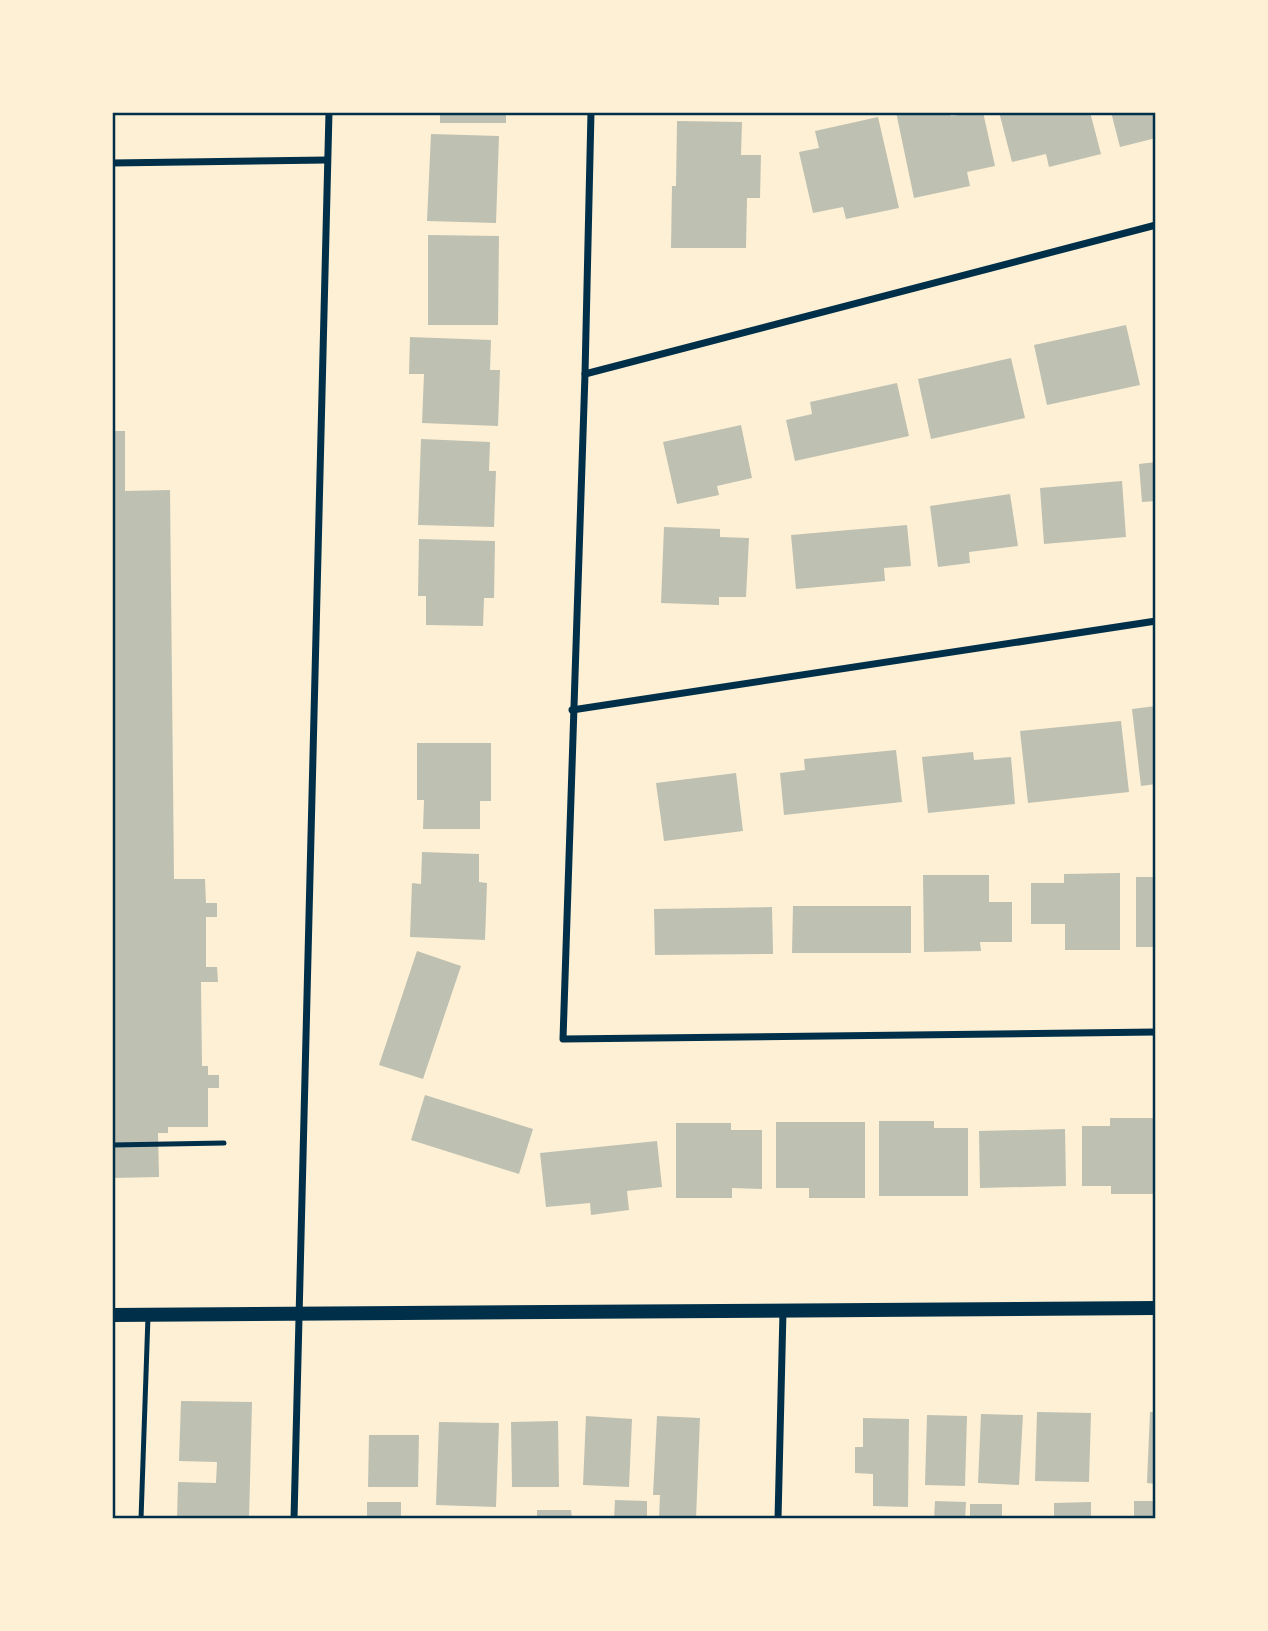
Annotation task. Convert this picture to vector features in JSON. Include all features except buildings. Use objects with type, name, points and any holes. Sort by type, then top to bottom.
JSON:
[{"type":"main road","points":[[112,1315],[1156,1308]]},
{"type":"street","points":[[294,1519],[329,112]]},
{"type":"street","points":[[591,112],[563,1040],[1156,1032]]},
{"type":"street","points":[[112,163],[327,160]]},
{"type":"street","points":[[585,374],[1156,225]]},
{"type":"street","points":[[572,710],[1156,621]]},
{"type":"street","points":[[778,1519],[783,1311]]},
{"type":"lane","points":[[112,1145],[224,1143]]},
{"type":"lane","points":[[141,1519],[148,1315]]}]
